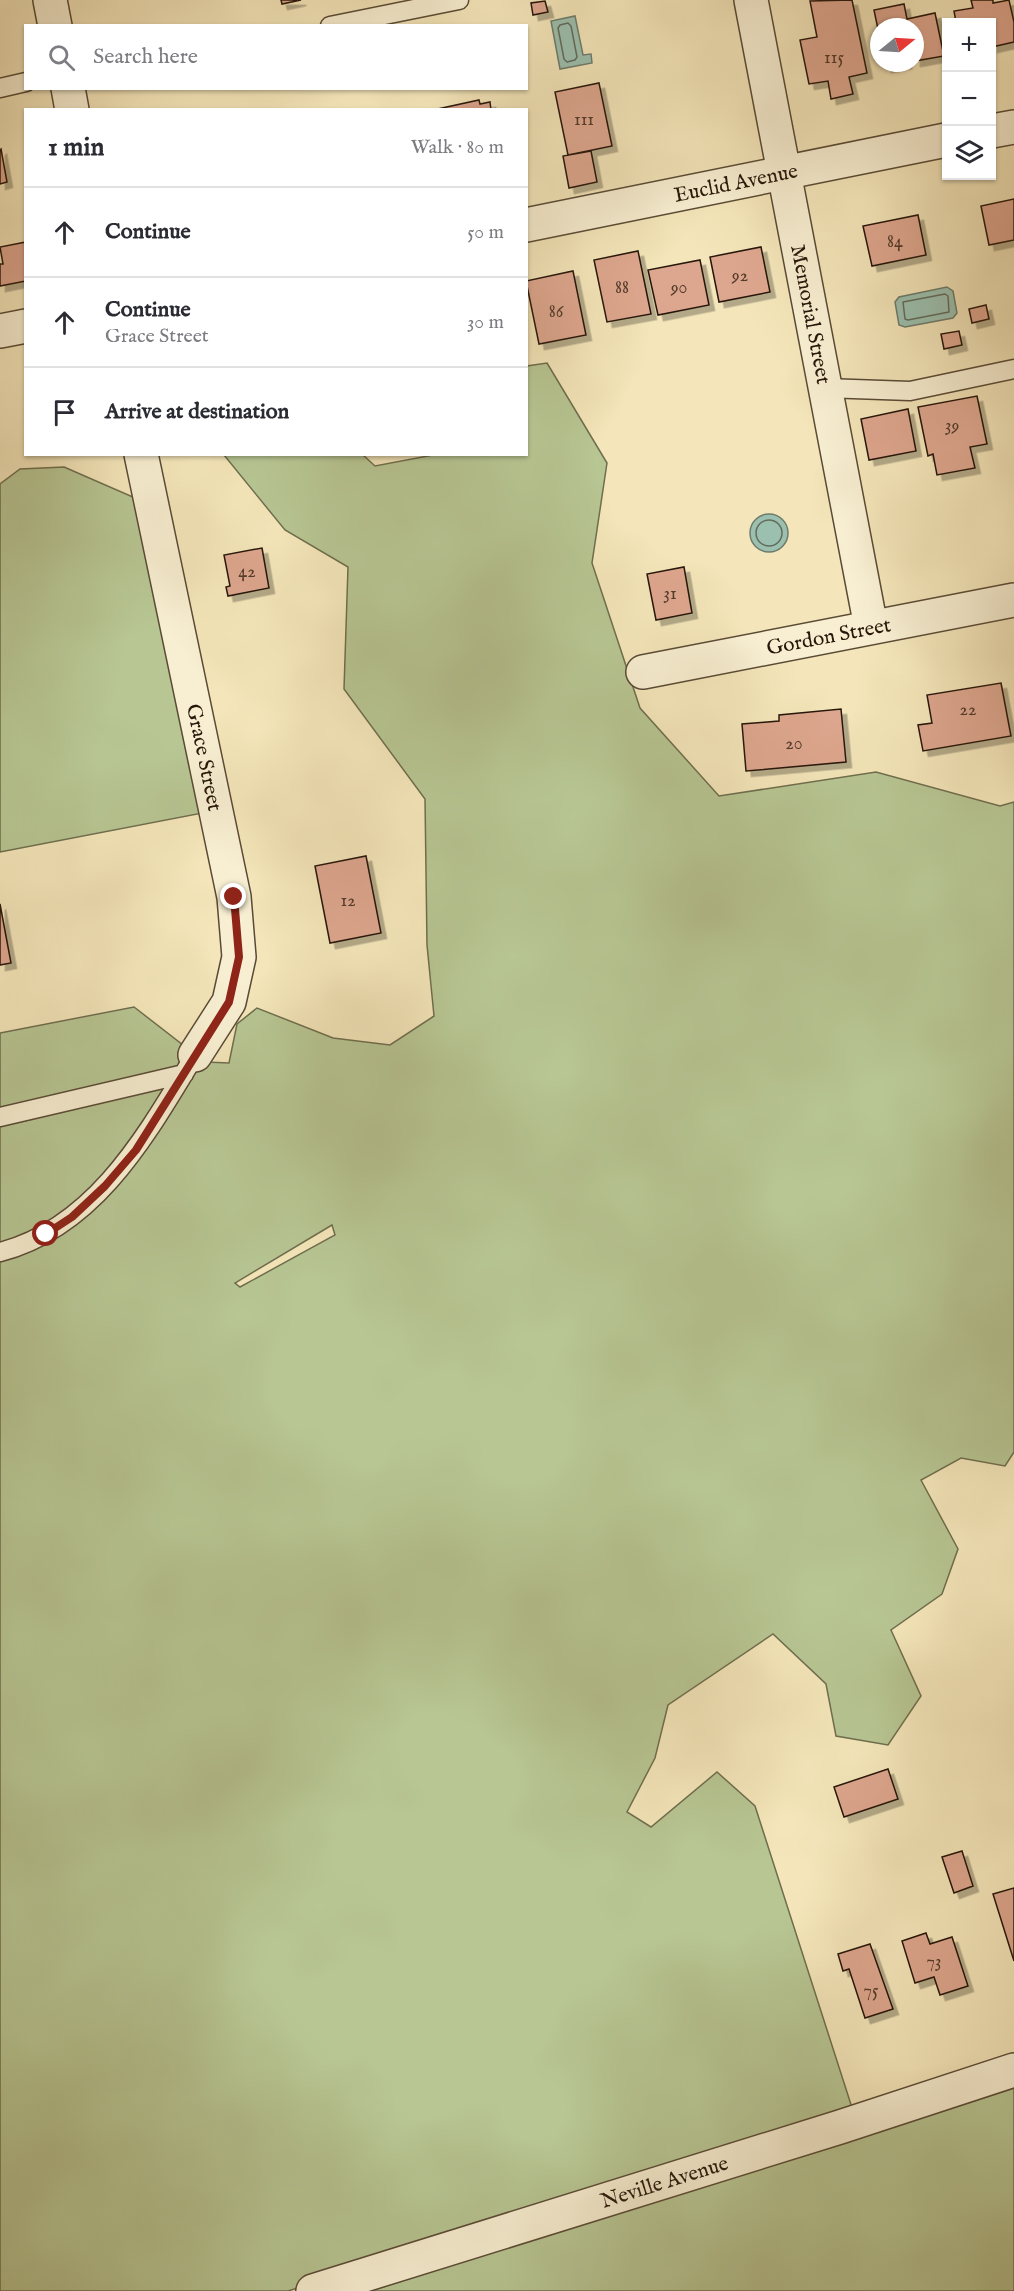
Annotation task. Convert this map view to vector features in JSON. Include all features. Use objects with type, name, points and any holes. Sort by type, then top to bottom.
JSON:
[{"type":"street","points":[[51,0],[55,24]]},
{"type":"street","name":"Memorial Street","points":[[751,0],[871,627]]},
{"type":"street","points":[[68,90],[72,108]]},
{"type":"street","points":[[996,130],[1014,127]]},
{"type":"street","name":"Euclid Avenue","points":[[528,225],[942,141]]},
{"type":"street","points":[[0,331],[24,326]]},
{"type":"street","name":"Grace Street","points":[[141,456],[234,897],[239,957],[229,1002],[190,1065]]},
{"type":"street","name":"Gordon Street","points":[[643,672],[1014,600]]},
{"type":"street","name":"Neville Avenue","points":[[313,2291],[840,2127],[1014,2070]]},
{"type":"lane","points":[[340,24],[459,0]]},
{"type":"lane","points":[[0,88],[24,82]]},
{"type":"lane","points":[[825,388],[910,391],[1014,369]]},
{"type":"lane","points":[[0,1117],[190,1065]]},
{"type":"lane","points":[[0,1252],[16,1248],[64,1223],[105,1186],[136,1150],[190,1065]]},
{"type":"green space","points":[[547,363],[607,463],[592,563],[640,708],[719,796],[876,772],[1000,806],[1014,802],[1014,1452],[1005,1466],[961,1458],[921,1480],[958,1549],[942,1594],[891,1630],[921,1696],[888,1745],[836,1736],[826,1684],[773,1634],[668,1705],[655,1758],[627,1812],[651,1827],[717,1772],[755,1806],[855,2117],[288,2291],[0,2291],[0,1033],[134,1007],[205,1062],[229,1063],[237,1024],[257,1008],[333,1038],[390,1045],[434,1016],[427,945],[425,799],[344,689],[348,567],[285,530],[225,456],[364,456],[375,466],[428,456],[528,456],[528,366]],"holes":[[[332,1225],[335,1235],[240,1287],[235,1283]]]},
{"type":"green space","points":[[64,467],[149,504],[213,811],[0,852],[0,484],[20,469]]},
{"type":"green space","points":[[1014,2071],[1014,2291],[338,2291]]},
{"type":"water","points":[[575,16],[583,55],[591,54],[592,63],[560,69],[551,21]]},
{"type":"water","points":[[947,287],[953,291],[957,313],[953,318],[905,327],[899,325],[895,302],[899,297]]},
{"type":"water","points":[[769,514],[783,519],[788,533],[783,547],[769,552],[755,547],[750,533],[755,519]]},
{"type":"building","points":[[281,0],[301,0],[282,4]]},
{"type":"building","points":[[852,0],[867,73],[849,77],[853,94],[831,99],[828,81],[809,84],[800,40],[817,37],[810,1]]},
{"type":"building","points":[[971,0],[993,0],[993,3],[1009,0],[1014,22],[1014,42],[996,46],[996,18],[955,18],[954,11],[973,8]]},
{"type":"building","points":[[545,1],[548,12],[533,15],[531,3]]},
{"type":"building","points":[[904,4],[907,18],[876,18],[874,10]]},
{"type":"building","points":[[935,13],[942,56],[924,59],[924,18],[912,18]]},
{"type":"building","points":[[599,83],[612,146],[568,155],[555,92]]},
{"type":"building","points":[[479,100],[480,104],[490,102],[491,108],[442,108]]},
{"type":"building","points":[[0,150],[7,182],[0,184]]},
{"type":"building","points":[[591,151],[597,182],[569,188],[563,156]]},
{"type":"building","points":[[1014,199],[1014,240],[989,245],[981,206]]},
{"type":"building","points":[[918,215],[926,255],[872,266],[863,226]]},
{"type":"building","points":[[24,242],[24,281],[0,286],[0,264],[3,264],[0,247]]},
{"type":"building","points":[[761,247],[770,292],[719,302],[710,257]]},
{"type":"building","points":[[638,251],[651,314],[607,322],[594,260]]},
{"type":"building","points":[[700,260],[709,305],[658,315],[648,270]]},
{"type":"building","points":[[573,271],[586,335],[539,344],[528,281]]},
{"type":"building","points":[[986,305],[989,319],[972,323],[969,309]]},
{"type":"building","points":[[959,331],[962,345],[944,349],[941,334]]},
{"type":"building","points":[[977,396],[987,444],[970,447],[975,468],[937,475],[933,454],[928,456],[918,407]]},
{"type":"building","points":[[908,409],[916,451],[869,460],[861,419]]},
{"type":"building","points":[[262,548],[269,588],[228,596],[226,587],[230,586],[224,555]]},
{"type":"building","points":[[684,567],[692,613],[656,620],[647,574]]},
{"type":"building","points":[[1001,683],[1011,736],[923,751],[918,725],[932,723],[927,695]]},
{"type":"building","points":[[841,709],[846,762],[746,771],[742,724],[779,721],[779,715]]},
{"type":"building","points":[[366,856],[381,933],[330,943],[315,866]]},
{"type":"building","points":[[0,904],[11,963],[0,965]]},
{"type":"building","points":[[888,1769],[898,1799],[844,1817],[834,1787]]},
{"type":"building","points":[[962,1851],[973,1886],[954,1893],[942,1857]]},
{"type":"building","points":[[1014,1888],[1014,1961],[993,1894]]},
{"type":"building","points":[[926,1933],[930,1944],[952,1937],[968,1986],[940,1995],[934,1977],[915,1983],[902,1941]]},
{"type":"building","points":[[870,1944],[893,2009],[865,2018],[849,1969],[843,1971],[838,1954]]},
{"type":"route","points":[[46,1234],[72,1217],[105,1186],[136,1150],[229,1002],[239,957],[234,897]]}]
